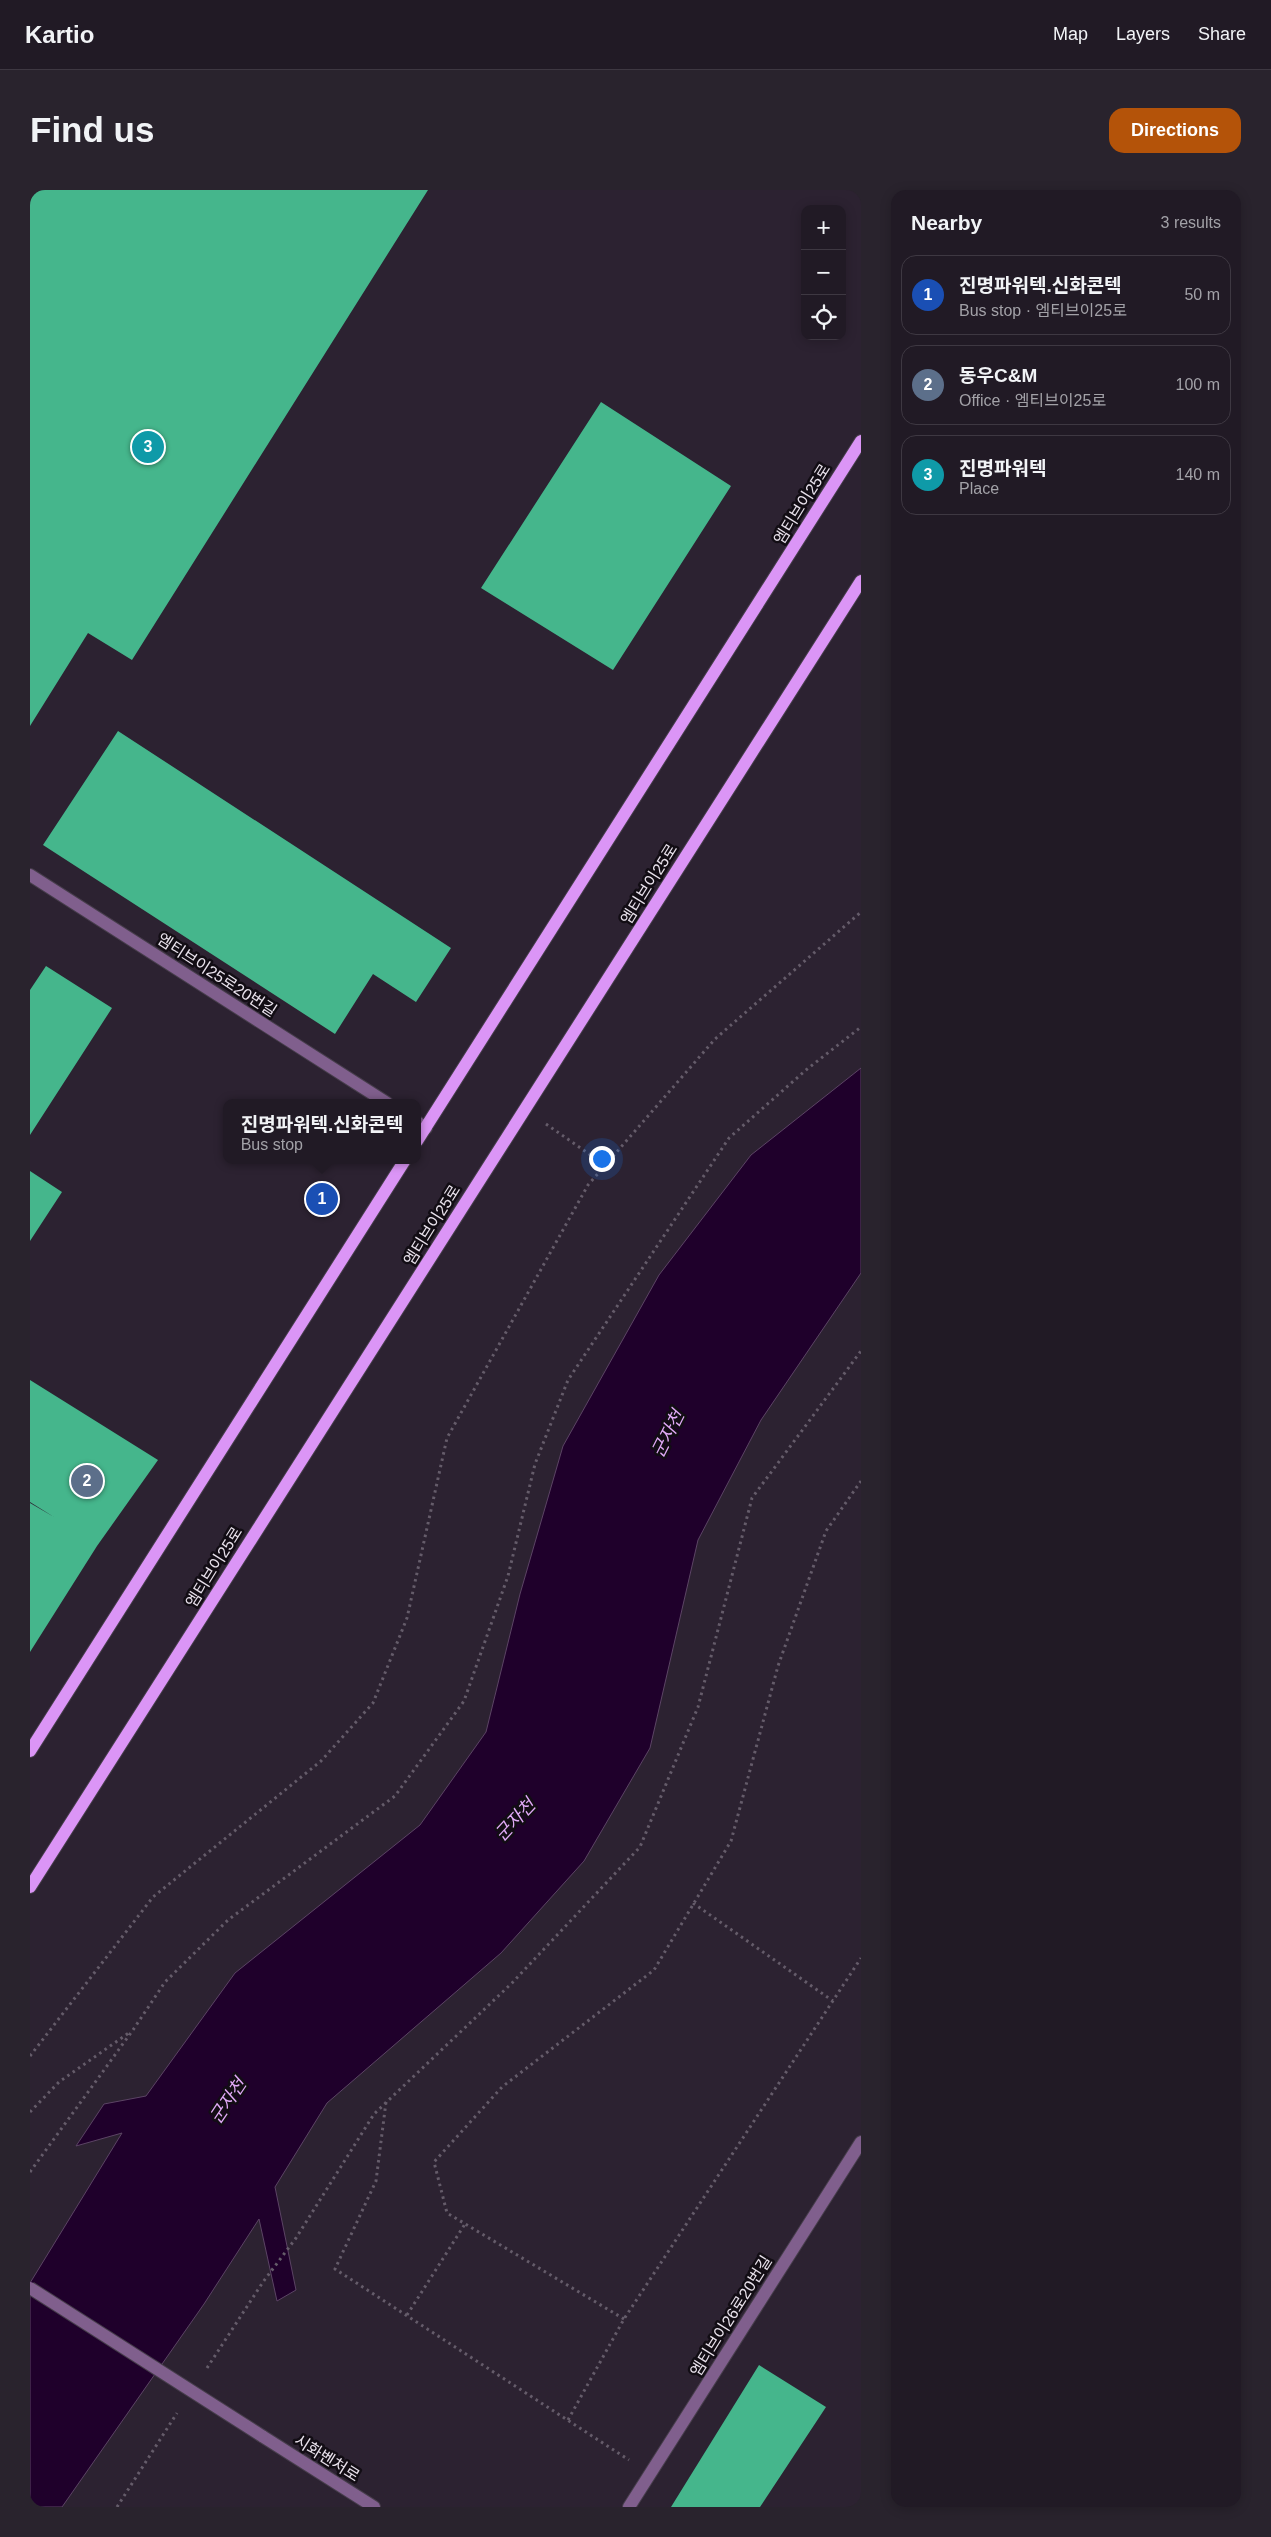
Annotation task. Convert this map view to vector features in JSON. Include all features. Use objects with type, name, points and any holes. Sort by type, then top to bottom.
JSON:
[{"type":"main road","name":"엠티브이25로","points":[[421,1125],[861,441]]},
{"type":"main road","name":"엠티브이25로","points":[[30,1887],[861,581]]},
{"type":"main road","points":[[30,1751],[402,1164]]},
{"type":"street","name":"엠티브이25로20번길","points":[[30,875],[381,1099]]},
{"type":"street","name":"엠티브이26로20번길","points":[[629,2507],[861,2142]]},
{"type":"street","name":"시화벤처로","points":[[30,2288],[374,2507]]},
{"type":"path","points":[[30,2056],[153,1897],[322,1761],[372,1702],[407,1618],[446,1438],[588,1185],[715,1039],[861,912]]},
{"type":"path","points":[[30,2172],[133,2030],[165,1982],[228,1920],[396,1796],[464,1701],[508,1576],[535,1464],[568,1380],[729,1138],[806,1070],[861,1027]]},
{"type":"path","points":[[525,1109],[605,1165]]},
{"type":"path","points":[[263,2282],[296,2238],[374,2114],[512,1983],[640,1847],[698,1707],[752,1498],[861,1351]]},
{"type":"path","points":[[624,2319],[447,2212],[434,2162],[502,2088],[654,1970],[730,1841],[778,1666],[826,1531],[861,1481]]},
{"type":"path","points":[[693,1903],[833,2001]]},
{"type":"path","points":[[568,2420],[624,2319],[861,1958]]},
{"type":"path","points":[[30,2112],[59,2082],[133,2030]]},
{"type":"path","points":[[386,2102],[376,2181],[336,2269],[650,2474]]},
{"type":"path","points":[[407,2315],[465,2224]]},
{"type":"water","name":"군자천","points":[[861,1068],[861,1273],[761,1420],[698,1540],[650,1748],[584,1861],[501,1953],[327,2103],[275,2187],[296,2290],[277,2301],[259,2219],[204,2304],[62,2507],[30,2507],[30,2283],[122,2133],[76,2146],[104,2104],[146,2096],[235,1973],[420,1825],[486,1732],[520,1594],[563,1446],[659,1275],[751,1155]]},
{"type":"building","points":[[30,190],[428,190],[132,660],[88,633],[30,726]]},
{"type":"building","points":[[601,402],[731,486],[613,670],[481,588]]},
{"type":"building","points":[[118,731],[451,948],[416,1002],[373,974],[335,1034],[43,845]]},
{"type":"building","points":[[46,966],[112,1008],[30,1135],[30,990]]},
{"type":"building","points":[[30,1171],[62,1192],[30,1241]]},
{"type":"building","points":[[30,1380],[158,1460],[97,1546],[30,1652],[30,1503],[54,1517],[30,1502]]},
{"type":"building","points":[[759,2365],[826,2407],[760,2507],[671,2507]]},
{"type":"place","name":"진명파워텍","points":[[148,447]]},
{"type":"place","name":"진명파워텍.신화콘텍","points":[[322,1199]]},
{"type":"place","name":"동우C&M","points":[[87,1481]]}]
